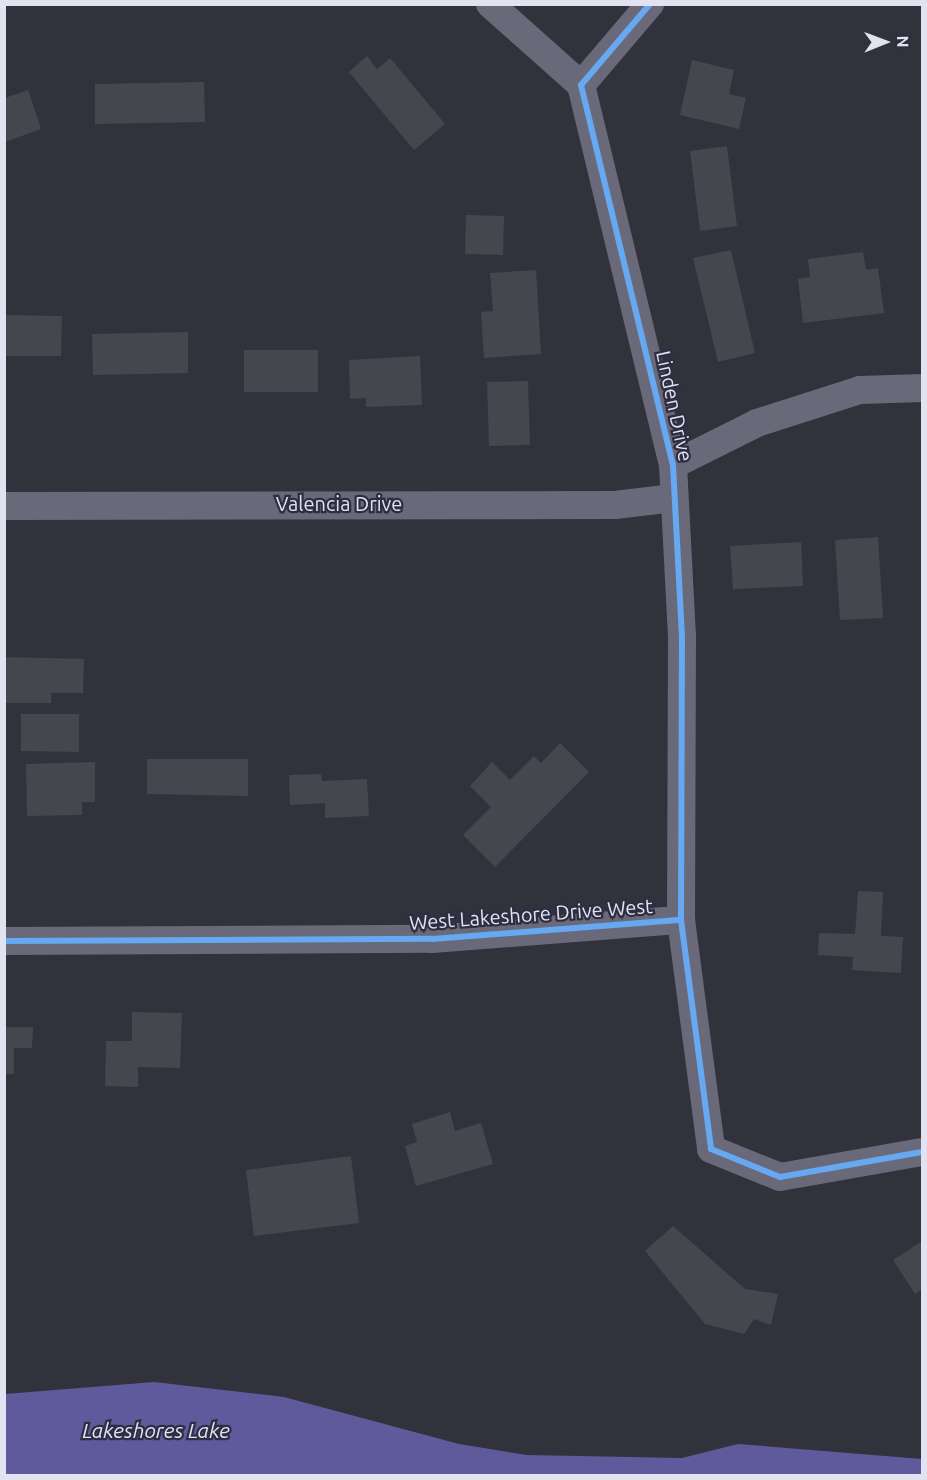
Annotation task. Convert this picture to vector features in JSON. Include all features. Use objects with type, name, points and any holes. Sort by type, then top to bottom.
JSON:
[{"type":"street","points":[[490,4],[581,85],[650,4]]},
{"type":"street","name":"Linden Drive","points":[[581,85],[673,465],[682,637],[681,920]]},
{"type":"street","points":[[673,465],[757,423],[860,390],[922,388]]},
{"type":"street","name":"Valencia Drive","points":[[4,506],[615,505],[674,498]]},
{"type":"street","name":"West Lakeshore Drive West","points":[[4,941],[432,939],[681,920],[711,1149],[780,1177],[922,1152]]},
{"type":"water","name":"Lakeshores Lake","points":[[154,1382],[284,1397],[459,1444],[526,1455],[682,1458],[738,1444],[922,1459],[922,1475],[5,1475],[5,1394]]},
{"type":"building","points":[[367,56],[377,69],[390,58],[445,124],[414,150],[349,72]]},
{"type":"building","points":[[692,60],[734,70],[729,94],[746,98],[739,129],[680,115]]},
{"type":"building","points":[[204,82],[205,122],[95,124],[95,84]]},
{"type":"building","points":[[28,90],[41,129],[5,142],[5,98]]},
{"type":"building","points":[[727,146],[737,226],[700,231],[690,151]]},
{"type":"building","points":[[466,215],[504,216],[503,255],[465,254]]},
{"type":"building","points":[[731,250],[755,353],[718,362],[693,258]]},
{"type":"building","points":[[863,252],[866,270],[878,268],[884,313],[803,323],[798,279],[810,277],[808,259]]},
{"type":"building","points":[[536,270],[541,354],[484,358],[481,312],[493,311],[490,273]]},
{"type":"building","points":[[4,315],[62,316],[61,356],[4,356]]},
{"type":"building","points":[[188,332],[188,373],[93,375],[92,334]]},
{"type":"building","points":[[244,350],[318,350],[318,392],[244,392]]},
{"type":"building","points":[[420,356],[422,405],[366,407],[366,398],[350,399],[349,360]]},
{"type":"building","points":[[528,381],[530,445],[489,446],[487,382]]},
{"type":"building","points":[[878,537],[883,618],[840,620],[835,540]]},
{"type":"building","points":[[801,542],[803,586],[733,589],[730,546]]},
{"type":"building","points":[[4,657],[84,659],[83,693],[51,693],[51,703],[4,703]]},
{"type":"building","points":[[21,714],[79,714],[79,752],[21,751]]},
{"type":"building","points":[[560,743],[589,772],[495,867],[463,835],[491,807],[470,786],[492,762],[510,780],[534,756],[541,763]]},
{"type":"building","points":[[147,759],[248,759],[248,796],[147,794]]},
{"type":"building","points":[[95,762],[95,802],[82,802],[82,815],[27,816],[26,764]]},
{"type":"building","points":[[321,774],[322,781],[367,779],[369,816],[325,818],[325,803],[290,805],[289,775]]},
{"type":"building","points":[[858,891],[883,892],[881,936],[903,937],[901,973],[852,970],[853,957],[818,955],[819,933],[855,934]]},
{"type":"building","points":[[132,1012],[182,1013],[180,1068],[138,1067],[138,1087],[105,1086],[106,1041],[132,1041]]},
{"type":"building","points":[[4,1027],[33,1027],[32,1048],[14,1048],[14,1074],[4,1074]]},
{"type":"building","points":[[450,1112],[455,1131],[481,1123],[493,1164],[416,1186],[405,1146],[417,1142],[412,1124]]},
{"type":"building","points":[[351,1156],[359,1223],[254,1236],[246,1170]]},
{"type":"building","points":[[673,1226],[745,1289],[778,1294],[771,1325],[754,1319],[744,1334],[705,1324],[645,1251]]},
{"type":"building","points":[[922,1241],[922,1289],[915,1294],[893,1260]]},
{"type":"cycle path","points":[[650,4],[581,85],[673,465],[682,637],[681,920],[711,1149],[780,1177],[922,1152]]},
{"type":"cycle path","points":[[4,941],[432,939],[681,920]]}]
